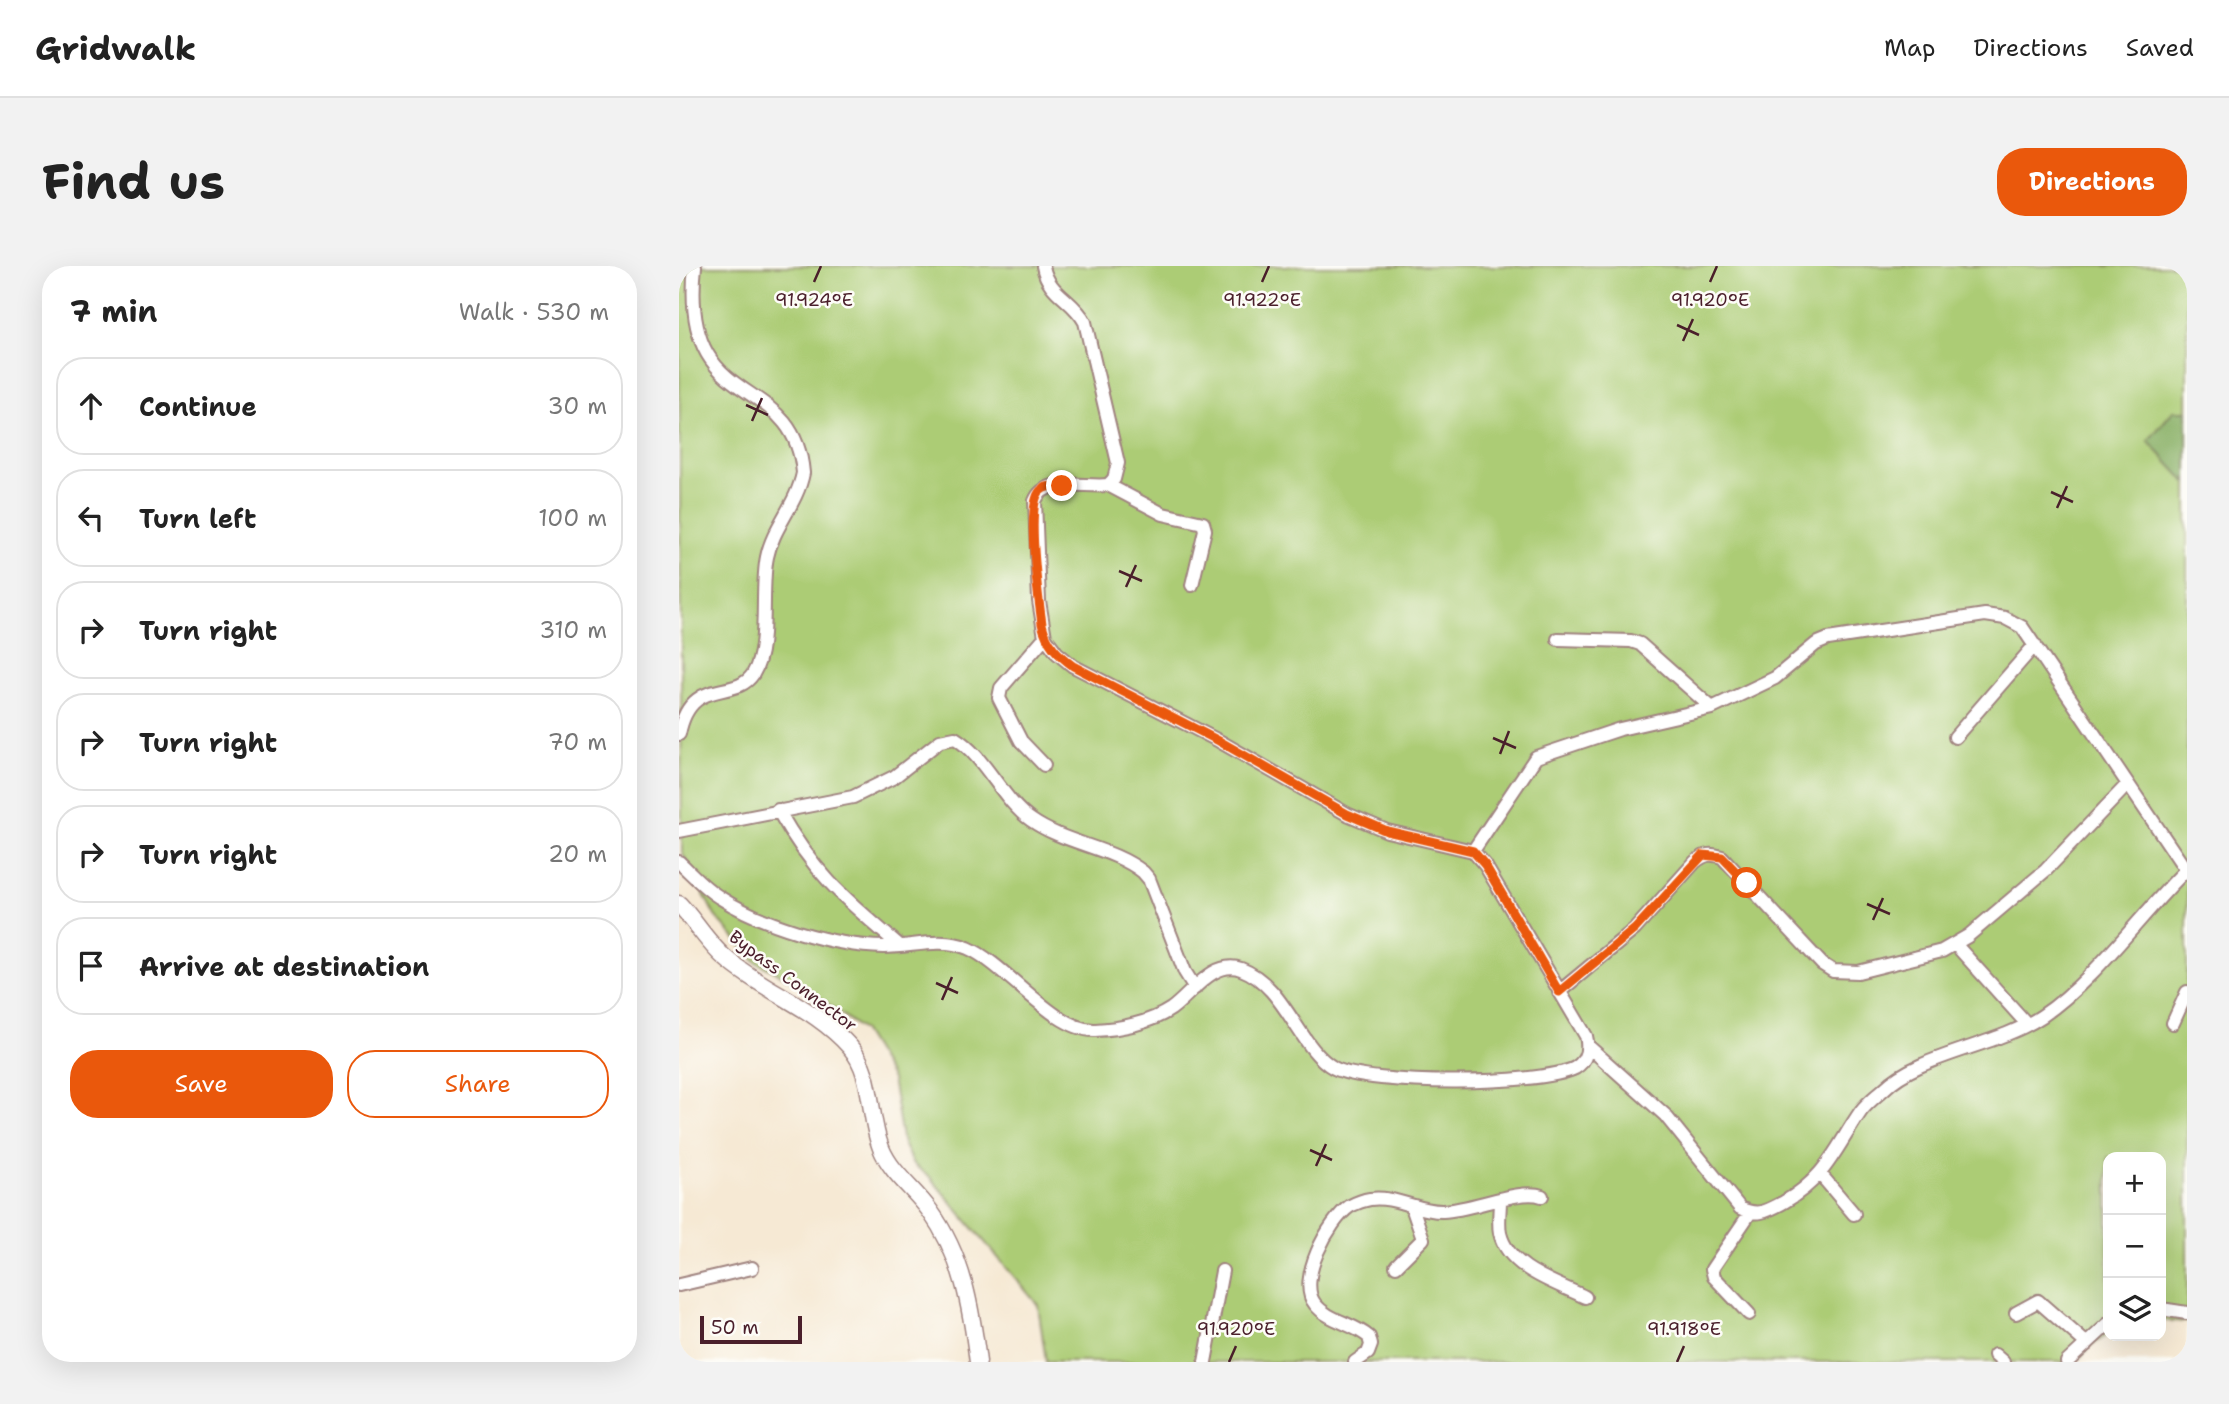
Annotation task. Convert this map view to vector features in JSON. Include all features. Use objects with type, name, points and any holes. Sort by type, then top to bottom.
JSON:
[{"type":"main road","name":"Bypass Connector","points":[[679,904],[725,957],[810,1013],[852,1049],[865,1076],[877,1135],[885,1156],[935,1219],[962,1272],[978,1362]]},
{"type":"street","points":[[682,319],[695,266]]},
{"type":"street","points":[[1043,266],[1050,287],[1078,312],[1084,322],[1115,440],[1118,470],[1108,485]]},
{"type":"street","points":[[679,733],[685,713],[696,699],[741,682],[753,674],[759,650],[768,554],[803,473],[796,447],[774,416],[710,381]]},
{"type":"street","points":[[679,862],[716,896],[785,926],[831,940],[864,946],[935,943],[971,949],[1057,1014],[1088,1030],[1133,1024],[1154,1017],[1170,1009],[1224,968],[1241,969],[1250,974],[1287,1010],[1318,1054],[1341,1071],[1416,1080],[1488,1082],[1530,1079],[1576,1067],[1584,1059],[1588,1046],[1586,1036],[1485,865],[1473,851],[1387,831],[1347,814],[1219,741],[1073,666],[1056,653],[1045,636],[1039,601],[1034,536],[1038,493],[1050,486],[1108,485],[1163,514],[1203,523],[1205,530],[1192,585]]},
{"type":"street","points":[[1473,851],[1536,757],[1620,729],[1712,708],[1775,678],[1808,650],[1828,639],[1985,615],[2005,618],[2022,627],[2186,869],[2118,946],[2055,1005],[2027,1024],[1989,1043],[1903,1074],[1888,1084],[1863,1109],[1821,1175],[1811,1185],[1765,1213],[1750,1213],[1740,1208],[1665,1115],[1588,1046]]},
{"type":"street","points":[[1044,765],[1021,741],[999,698],[1006,681],[1045,636]]},
{"type":"street","points":[[1558,639],[1631,641],[1640,644],[1712,708]]},
{"type":"street","points":[[1955,737],[2035,645]]},
{"type":"street","points":[[679,831],[853,797],[894,776],[940,741],[955,738],[1006,797],[1032,821],[1056,835],[1143,872],[1185,972],[1195,988]]},
{"type":"street","points":[[1559,992],[1635,929],[1695,862],[1703,855],[1712,854],[1722,857],[1822,964],[1833,971],[1858,972],[1919,958],[1968,936],[2046,870],[2127,785]]},
{"type":"street","points":[[778,810],[797,845],[829,885],[900,946]]},
{"type":"street","points":[[1955,944],[2027,1024]]},
{"type":"street","points":[[2173,1023],[2187,992]]},
{"type":"street","points":[[1821,1175],[1854,1214]]},
{"type":"street","points":[[1355,1362],[1368,1353],[1371,1345],[1369,1337],[1326,1314],[1314,1303],[1307,1284],[1308,1274],[1331,1231],[1351,1206],[1372,1199],[1442,1211],[1531,1192],[1542,1196]]},
{"type":"street","points":[[1500,1200],[1500,1233],[1512,1255],[1541,1276],[1585,1297]]},
{"type":"street","points":[[1396,1266],[1423,1239],[1412,1207]]},
{"type":"street","points":[[1749,1314],[1714,1277],[1712,1269],[1750,1213]]},
{"type":"street","points":[[679,1285],[752,1268]]},
{"type":"street","points":[[1205,1362],[1222,1271]]},
{"type":"street","points":[[2016,1313],[2038,1301],[2087,1344]]},
{"type":"street","points":[[2166,1310],[2187,1313]]},
{"type":"street","points":[[2067,1362],[2103,1329]]},
{"type":"green space","points":[[679,266],[2187,266],[2187,1322],[2166,1320],[2166,1152],[2103,1152],[2103,1338],[2092,1345],[2076,1362],[1046,1362],[1038,1305],[930,1177],[913,1164],[903,1144],[892,1079],[862,1030],[810,990],[756,962],[715,916],[682,852]]},
{"type":"green space","points":[[2173,411],[2187,411],[2187,483],[2148,441]]},
{"type":"route","points":[[1062,486],[1050,486],[1038,493],[1034,517],[1042,624],[1045,636],[1056,653],[1073,666],[1219,741],[1347,814],[1387,831],[1464,848],[1479,855],[1559,992],[1635,929],[1703,855],[1722,857],[1747,883]]}]
